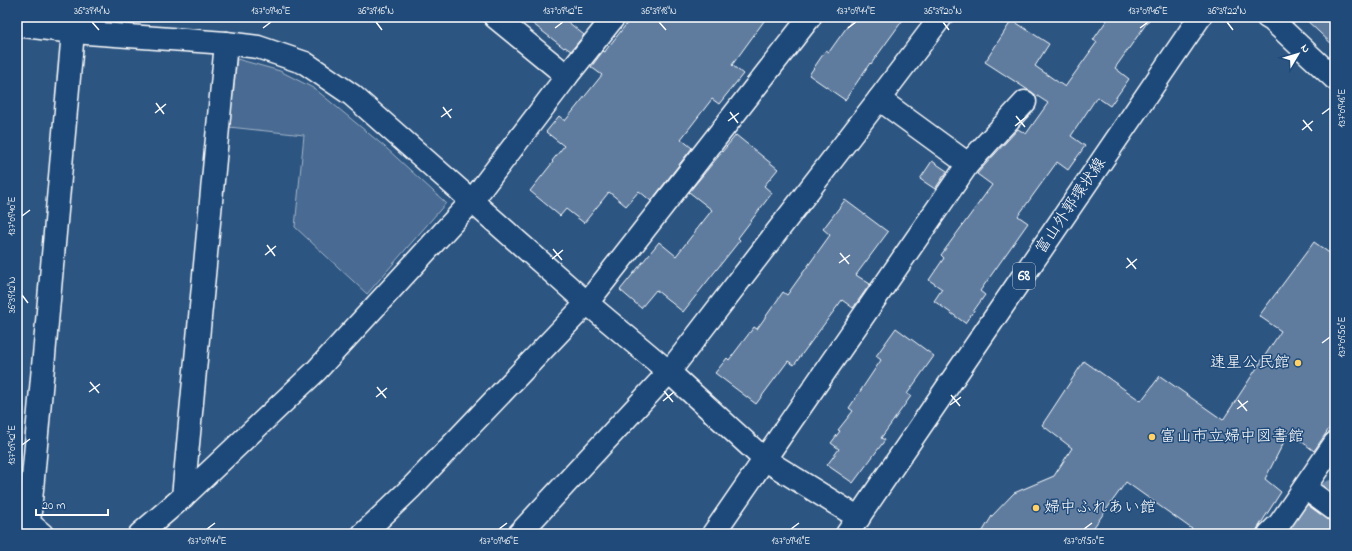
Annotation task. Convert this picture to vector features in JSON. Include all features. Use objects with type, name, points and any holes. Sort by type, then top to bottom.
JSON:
[{"type":"street","points":[[495,17],[567,76]]},
{"type":"street","points":[[140,534],[183,497],[316,371],[472,201],[614,17]]},
{"type":"street","points":[[363,534],[412,487],[587,303],[810,17]]},
{"type":"street","points":[[519,534],[669,372],[941,17]]},
{"type":"street","name":"富山外郭環状線","points":[[853,526],[1200,17]]},
{"type":"street","points":[[1266,17],[1272,20],[1335,79]]},
{"type":"street","points":[[17,25],[73,32],[226,43],[258,47],[305,63],[352,95],[587,303],[669,372],[764,459],[853,526]]},
{"type":"street","points":[[42,534],[29,523],[73,32]]},
{"type":"street","points":[[183,497],[226,43]]},
{"type":"street","points":[[879,99],[968,164]]},
{"type":"street","points":[[713,534],[968,164],[1025,102]]},
{"type":"street","points":[[1269,534],[1280,524],[1335,443]]},
{"type":"street","points":[[1305,488],[1335,510]]},
{"type":"shaded area","points":[[237,59],[280,71],[315,89],[385,147],[446,203],[367,294],[295,227],[304,135],[229,127]]},
{"type":"building","points":[[524,17],[562,17],[584,35],[571,51],[565,47],[564,48]]},
{"type":"building","points":[[632,17],[767,17],[732,65],[743,74],[719,104],[712,99],[681,139],[692,148],[651,201],[639,191],[626,206],[609,192],[584,223],[566,209],[560,216],[530,191],[564,146],[546,132],[559,116],[565,121],[602,75],[591,67],[603,51],[605,52]]},
{"type":"building","points":[[854,17],[905,17],[871,64],[870,63],[845,100],[809,75],[826,50],[829,52]]},
{"type":"building","points":[[1109,17],[1151,17],[1115,68],[1129,79],[1110,106],[1097,97],[1071,136],[1085,146],[1068,170],[1057,162],[1018,216],[1028,223],[980,291],[985,295],[965,323],[934,301],[942,289],[929,280],[944,258],[941,255],[992,185],[977,174],[1018,129],[1026,134],[1048,103],[985,62],[1012,20],[1049,44],[1035,66],[1065,87],[1097,42],[1093,40]]},
{"type":"building","points":[[1303,17],[1335,17],[1335,47]]},
{"type":"building","points":[[736,135],[778,169],[764,186],[772,193],[738,238],[740,240],[683,312],[656,290],[641,308],[620,290],[659,242],[676,256],[712,210],[689,192]]},
{"type":"building","points":[[932,161],[947,171],[935,189],[920,179]]},
{"type":"building","points":[[845,200],[888,232],[856,275],[870,284],[853,308],[842,300],[794,365],[788,361],[756,404],[715,373],[727,358],[729,360],[754,327],[757,329],[783,292],[787,295],[830,235],[823,229]]},
{"type":"building","points":[[1314,242],[1335,257],[1335,420],[1314,451],[1289,432],[1265,479],[1281,492],[1254,534],[1199,534],[1126,482],[1089,534],[981,534],[992,516],[1014,493],[1054,476],[1072,448],[1042,425],[1084,361],[1141,401],[1160,376],[1223,420],[1281,331],[1259,316]]},
{"type":"building","points":[[896,328],[934,356],[907,394],[911,396],[881,438],[885,440],[853,483],[827,465],[839,449],[831,443],[840,431],[838,430],[853,411],[849,408],[881,360],[876,356]]},
{"type":"waterway","points":[[1311,534],[1335,501]]},
{"type":"place","name":"速星公民館","points":[[1298,363]]},
{"type":"place","name":"富山市立婦中図書館","points":[[1152,437]]},
{"type":"place","name":"婦中ふれあい館","points":[[1036,508]]}]
